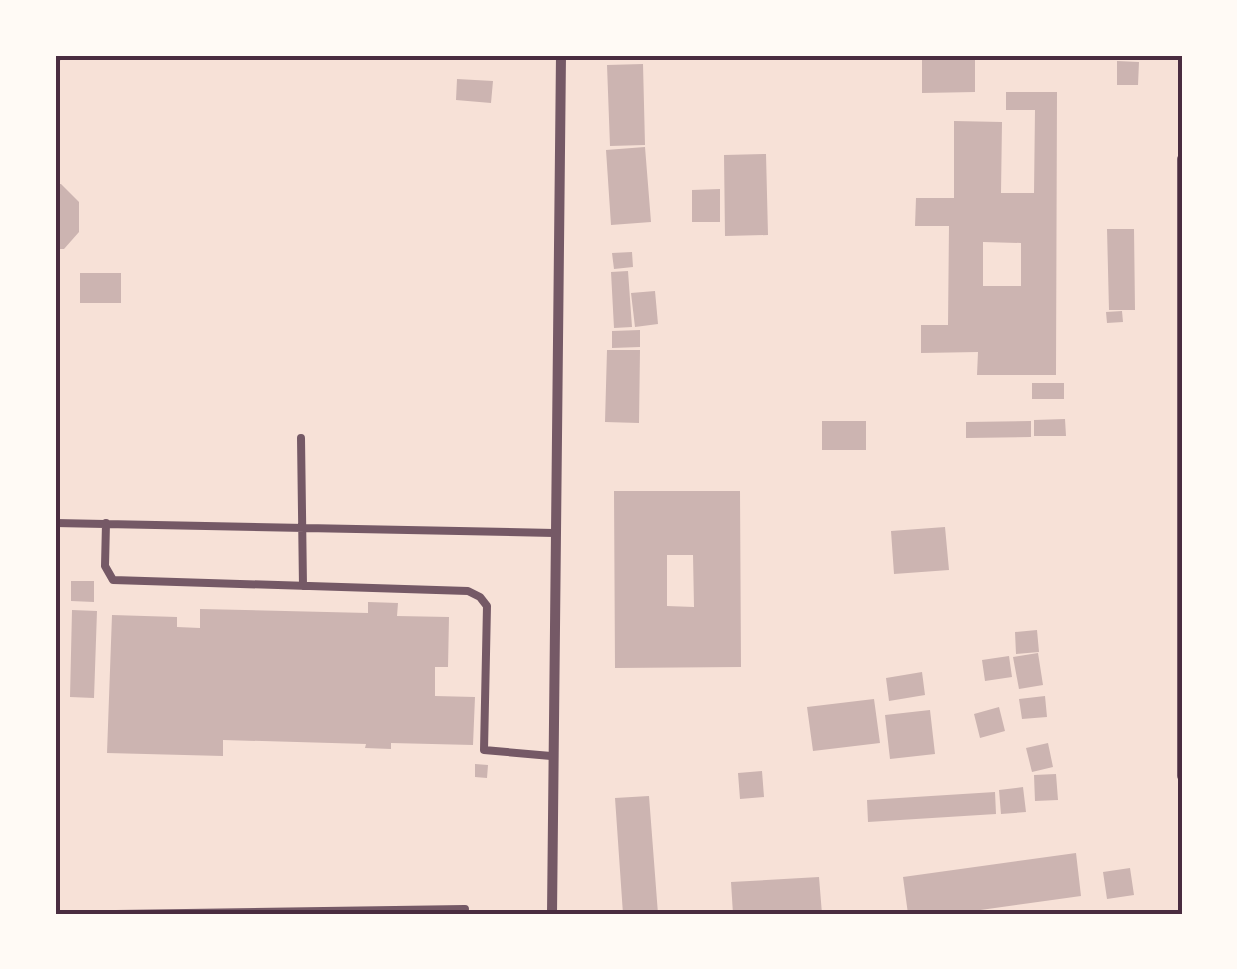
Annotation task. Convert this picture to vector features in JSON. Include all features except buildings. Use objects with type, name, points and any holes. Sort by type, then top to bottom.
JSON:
[{"type":"street","points":[[552,914],[561,55]]},
{"type":"street","points":[[1182,159],[1182,776]]},
{"type":"lane","points":[[300,438],[303,586]]},
{"type":"lane","points":[[106,522],[105,566],[112,580],[468,591],[480,597],[487,606],[484,750],[552,756]]},
{"type":"lane","points":[[55,523],[554,532]]},
{"type":"lane","points":[[116,914],[465,909]]}]
